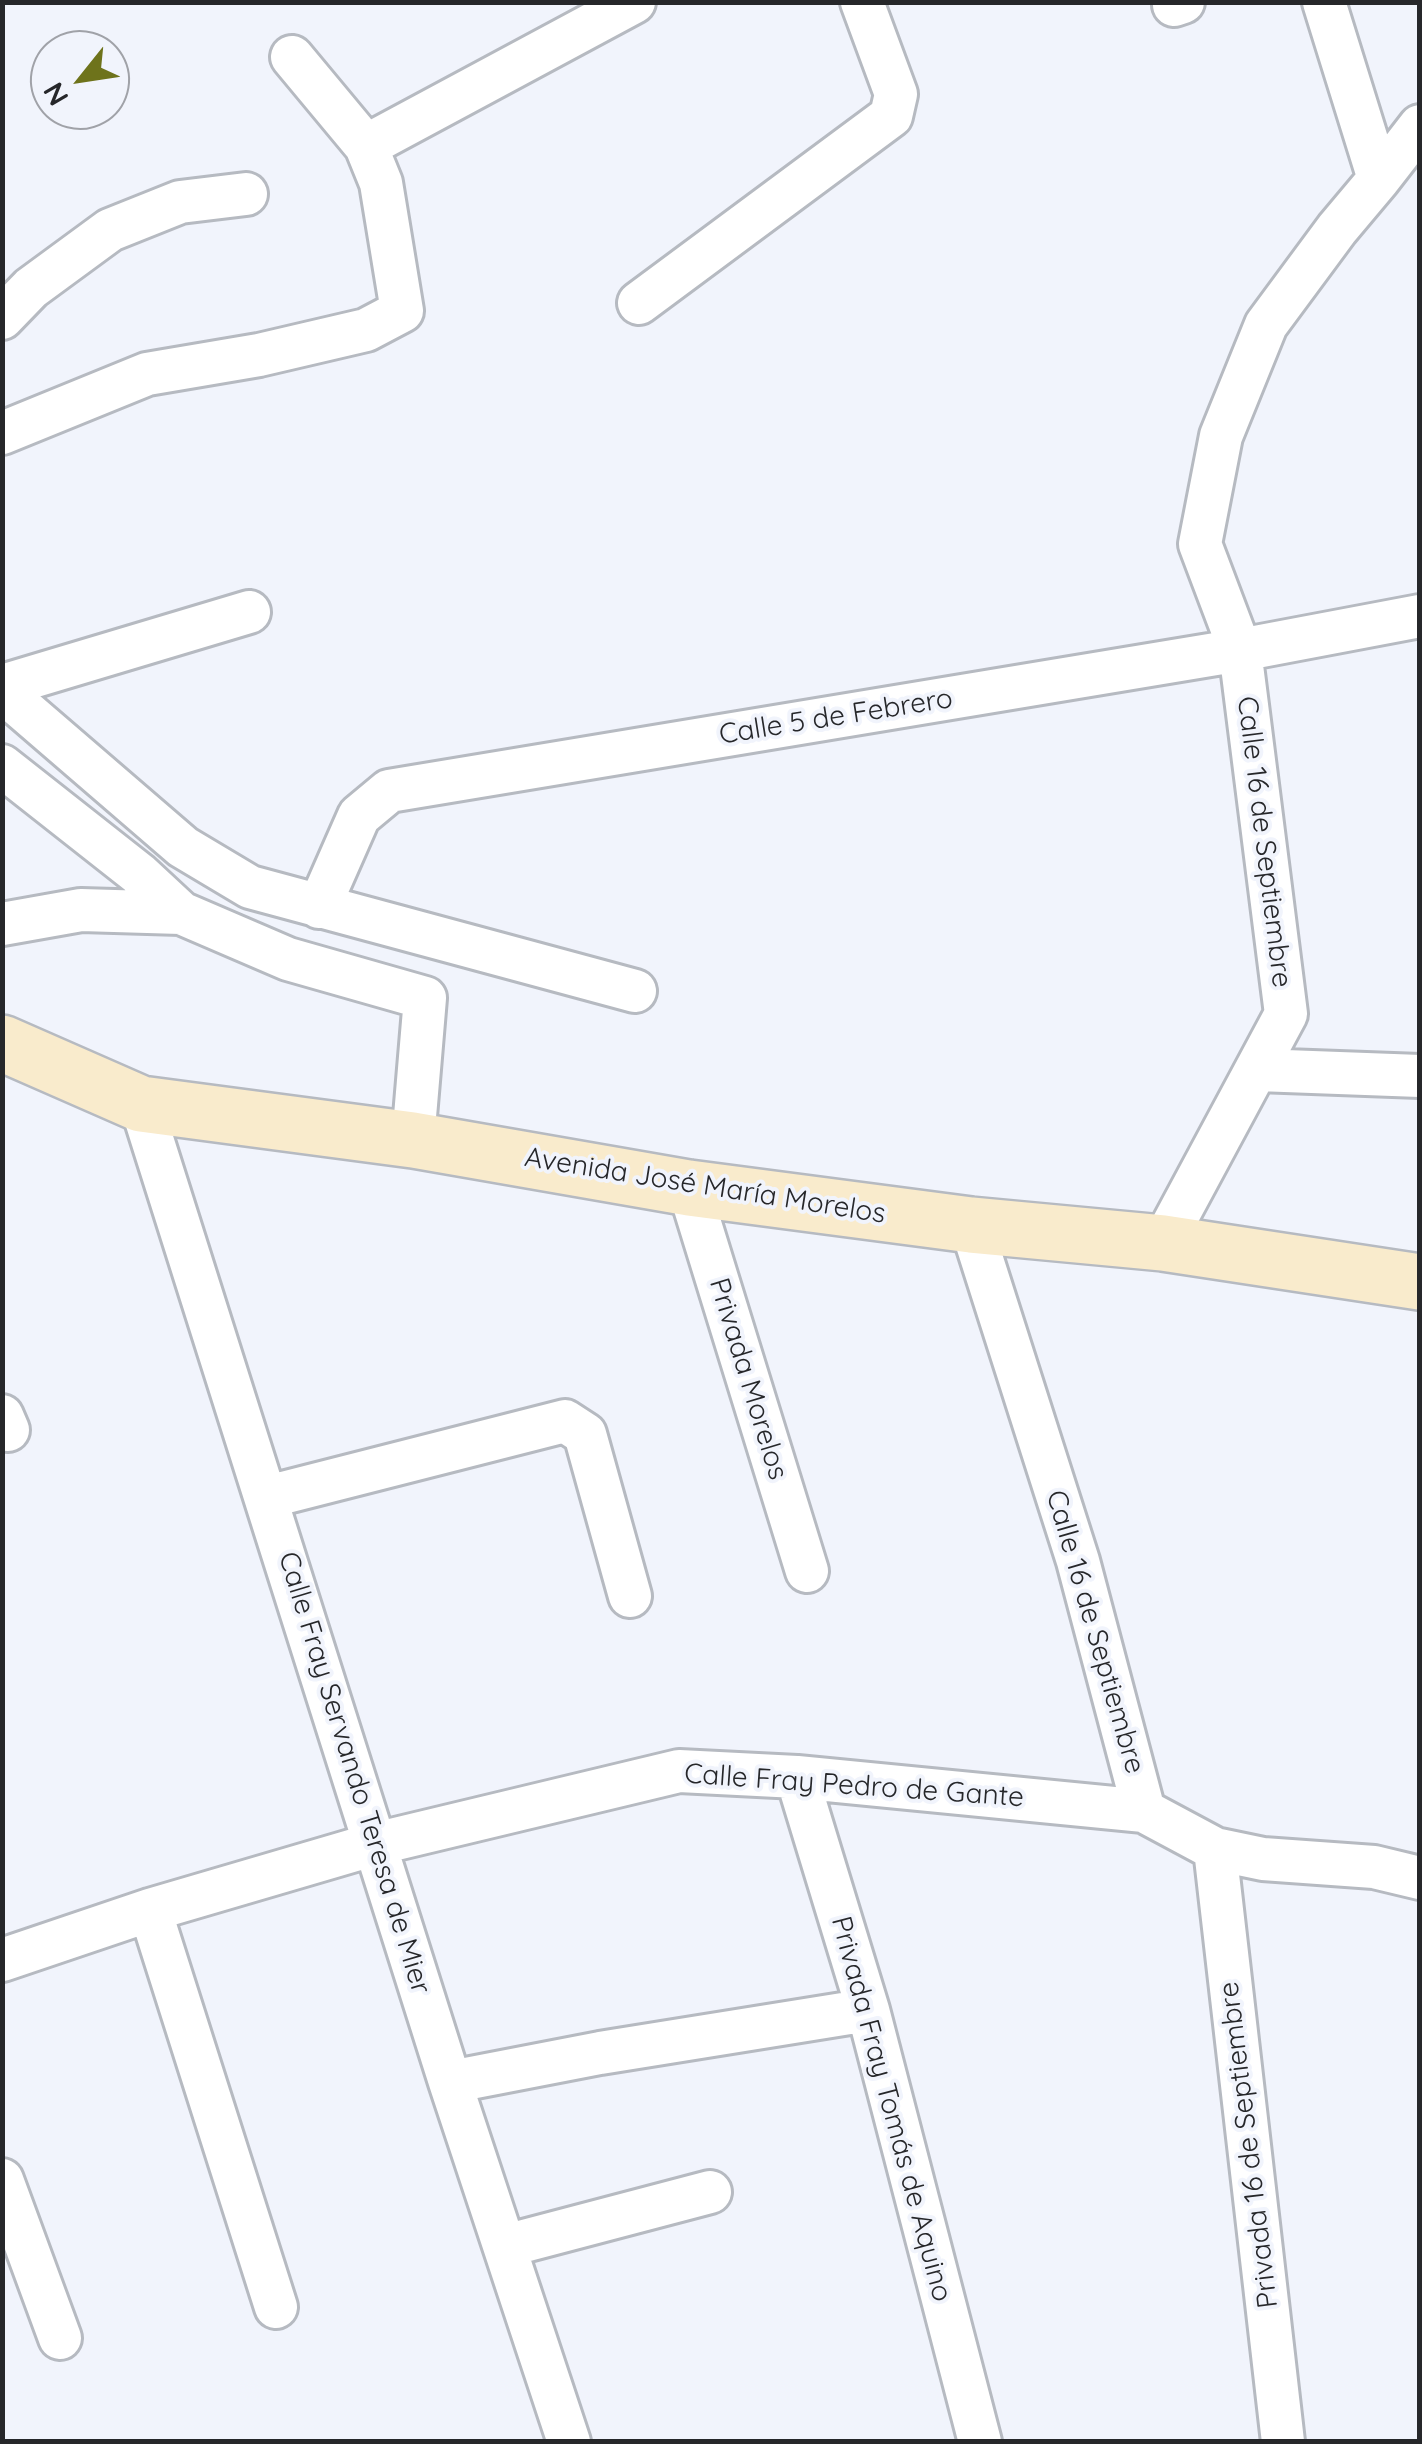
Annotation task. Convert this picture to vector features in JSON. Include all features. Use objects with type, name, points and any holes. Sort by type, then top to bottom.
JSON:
[{"type":"main road","name":"Avenida José María Morelos","points":[[2,1042],[140,1104],[413,1140],[688,1188],[971,1225],[1163,1242],[1420,1282]]},
{"type":"street","points":[[366,146],[634,2]]},
{"type":"street","points":[[639,303],[891,116],[896,94],[862,2]]},
{"type":"street","points":[[1324,2],[1379,179]]},
{"type":"street","points":[[2,433],[147,374],[260,355],[366,330],[402,311],[380,183],[366,146],[292,57]]},
{"type":"street","points":[[1240,650],[1200,544],[1221,436],[1266,325],[1420,126]]},
{"type":"street","points":[[2,318],[31,288],[110,230],[180,202],[246,194]]},
{"type":"street","points":[[2,688],[249,612]]},
{"type":"street","name":"Calle 5 de Febrero","points":[[319,907],[359,816],[388,791],[1240,650],[1420,616]]},
{"type":"street","name":"Calle 16 de Septiembre","points":[[1163,1242],[1286,1014],[1240,650]]},
{"type":"street","points":[[2,688],[183,847],[250,887],[635,991]]},
{"type":"street","points":[[2,766],[139,874],[181,914]]},
{"type":"street","points":[[2,924],[81,910],[181,914],[288,959],[426,998],[413,1140]]},
{"type":"street","points":[[1258,1070],[1420,1076]]},
{"type":"street","name":"Calle Fray Servando Teresa de Mier","points":[[140,1104],[450,2082],[569,2442]]},
{"type":"street","name":"Privada Morelos","points":[[688,1188],[807,1571]]},
{"type":"street","name":"Calle 16 de Septiembre","points":[[971,1225],[1078,1561],[1144,1811]]},
{"type":"street","points":[[267,1496],[565,1421],[584,1434],[630,1596]]},
{"type":"street","name":"Calle Fray Pedro de Gante","points":[[2,1960],[150,1910],[376,1844],[679,1771],[796,1777],[1144,1811],[1216,1849],[1263,1859],[1374,1866],[1420,1878]]},
{"type":"street","name":"Privada Fray Tomás de Aquino","points":[[796,1777],[868,2010],[980,2442]]},
{"type":"street","name":"Privada 16 de Septiembre","points":[[1216,1849],[1283,2442]]},
{"type":"street","points":[[150,1910],[276,2307]]},
{"type":"street","points":[[450,2082],[600,2053],[868,2010]]},
{"type":"street","points":[[2,2180],[60,2338]]},
{"type":"street","points":[[504,2246],[710,2192]]}]
